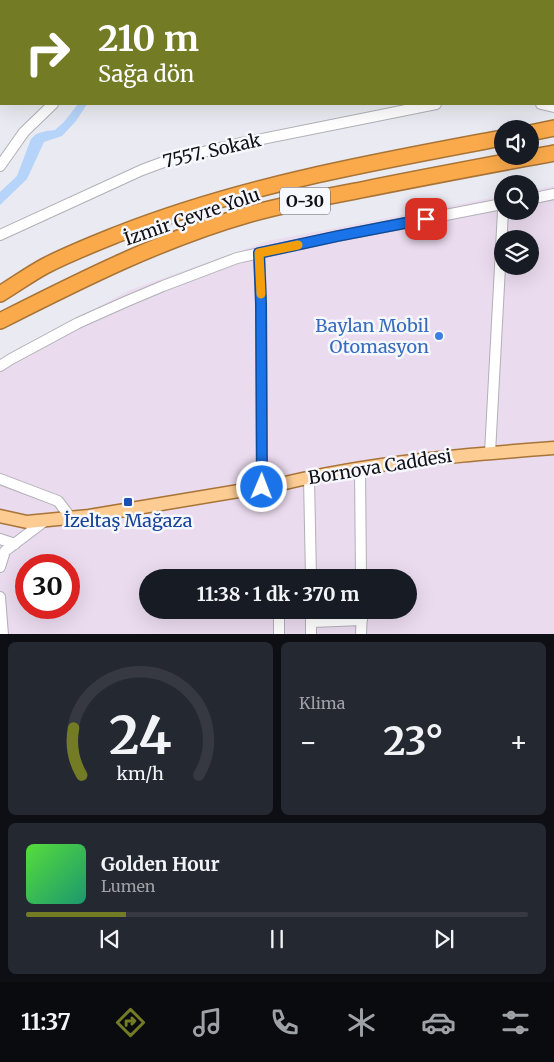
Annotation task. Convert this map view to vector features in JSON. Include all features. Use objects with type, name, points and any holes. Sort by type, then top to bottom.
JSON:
[{"type":"highway","points":[[539,131],[554,128]]},
{"type":"highway","name":"İzmir Çevre Yolu","points":[[0,294],[45,266],[92,245],[144,224],[210,202],[275,184],[494,140]]},
{"type":"highway","name":"İzmir Çevre Yolu","points":[[0,321],[68,286],[140,253],[248,215],[288,204],[554,153]]},
{"type":"highway","points":[[0,290],[45,266]]},
{"type":"highway","points":[[0,329],[68,286]]},
{"type":"main road","name":"Bornova Caddesi","points":[[0,516],[27,522],[71,518],[281,484],[360,468],[418,460],[554,448]]},
{"type":"street","points":[[0,166],[24,132],[52,105]]},
{"type":"street","name":"7557. Sokak","points":[[0,235],[142,170],[169,160],[237,144],[431,105]]},
{"type":"street","points":[[539,197],[554,194]]},
{"type":"street","points":[[0,366],[78,324],[125,302],[237,258],[494,206]]},
{"type":"street","points":[[490,453],[503,220]]},
{"type":"street","points":[[259,253],[262,487]]},
{"type":"street","points":[[360,468],[361,569]]},
{"type":"street","points":[[309,477],[311,569]]},
{"type":"street","points":[[0,479],[58,501],[71,518]]},
{"type":"street","points":[[0,567],[5,552],[46,520]]},
{"type":"street","points":[[0,539],[15,544]]},
{"type":"street","points":[[0,597],[3,634]]},
{"type":"street","points":[[279,619],[279,634]]},
{"type":"street","points":[[311,634],[312,619]]},
{"type":"street","points":[[312,622],[333,619]]},
{"type":"street","points":[[361,634],[362,619]]},
{"type":"shaded area","points":[[554,186],[554,634],[0,634],[0,359],[130,290],[268,241],[494,198],[494,220],[539,220],[539,189]]},
{"type":"water","points":[[77,105],[86,105],[76,121],[62,136],[44,142],[27,179],[0,205],[0,192],[17,176],[31,139],[36,134],[55,130]]},
{"type":"slow traffic","points":[[261,294],[259,253],[298,245]]},
{"type":"place","name":"Baylan Mobil Otomasyon","points":[[439,336]]},
{"type":"place","name":"İzeltaş Mağaza","points":[[128,502]]},
{"type":"route","points":[[262,487],[259,253],[426,219]]}]
